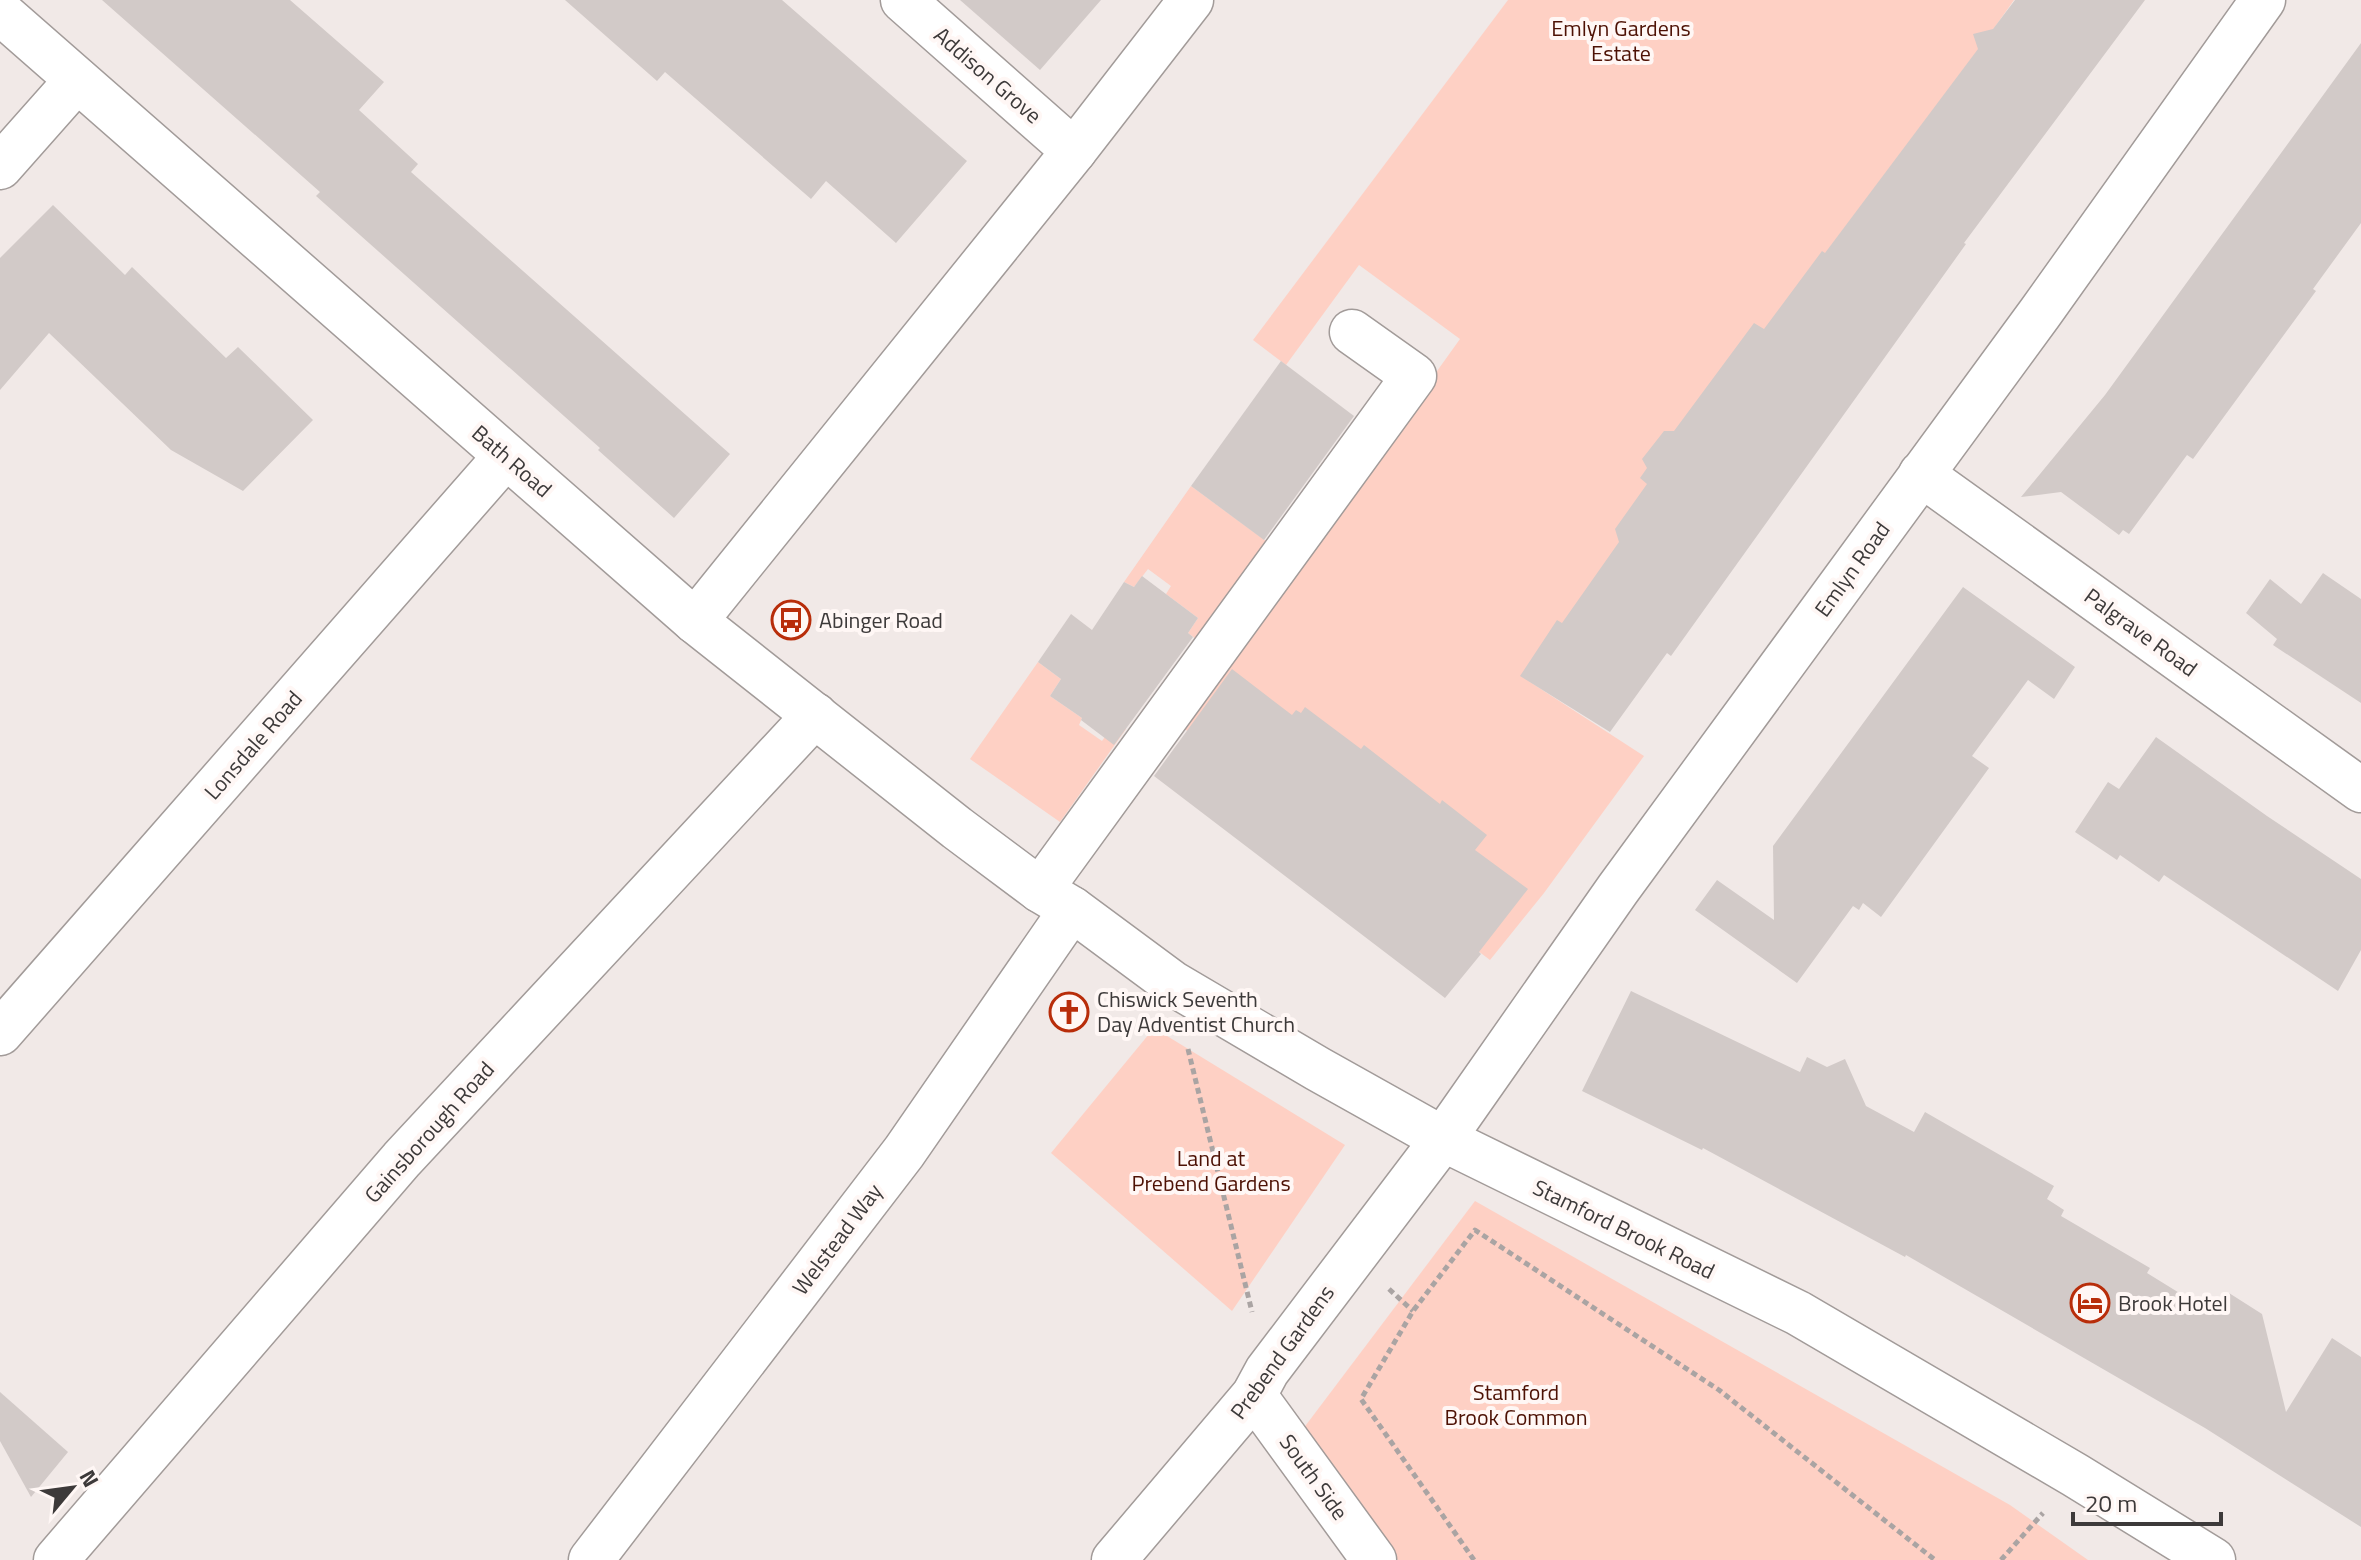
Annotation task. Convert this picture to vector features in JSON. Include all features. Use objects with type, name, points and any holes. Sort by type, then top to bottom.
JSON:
[{"type":"street","name":"Addison Grove","points":[[903,0],[1074,151]]},
{"type":"street","points":[[695,621],[1074,151],[1191,0]]},
{"type":"street","name":"Emlyn Road","points":[[1443,1139],[1618,889],[2040,313],[2263,0]]},
{"type":"street","name":"Bath Road","points":[[0,12],[695,621],[1056,900]]},
{"type":"street","points":[[0,167],[77,80]]},
{"type":"street","name":"Welstead Way","points":[[591,1560],[904,1152],[1056,900],[1414,376],[1352,332]]},
{"type":"street","name":"Lonsdale Road","points":[[0,1033],[506,456]]},
{"type":"street","name":"Palgrave Road","points":[[1921,474],[2361,790]]},
{"type":"street","name":"Gainsborough Road","points":[[56,1560],[402,1159],[815,715]]},
{"type":"street","name":"Stamford Brook Road","points":[[1056,900],[1172,983],[1318,1069],[1443,1139],[1798,1313],[2075,1475],[2213,1560]]},
{"type":"street","name":"Prebend Gardens","points":[[1114,1560],[1260,1383],[1443,1139]]},
{"type":"street","name":"South Side","points":[[1260,1383],[1374,1560]]},
{"type":"path","points":[[1172,983],[1260,1383]]},
{"type":"path","points":[[1474,1560],[1361,1399],[1413,1311],[1475,1230],[1719,1390],[1935,1560]]},
{"type":"path","points":[[2001,1560],[2075,1475]]},
{"type":"green space","name":"Emlyn Gardens Estate","points":[[1508,0],[2014,0],[1530,682],[1644,756],[1544,893],[1490,960],[1182,727],[1460,339],[1359,265],[1286,365],[1253,340]]},
{"type":"green space","points":[[1191,486],[1270,544],[1208,648],[1188,633],[1198,618],[1166,594],[1171,586],[1148,569],[1134,587],[1124,582]]},
{"type":"green space","points":[[1038,662],[1061,679],[1050,696],[1082,718],[1079,725],[1102,741],[1115,723],[1126,729],[1060,822],[970,759]]},
{"type":"green space","name":"Land at Prebend Gardens","points":[[1154,1028],[1345,1145],[1232,1311],[1051,1153]]},
{"type":"green space","name":"Stamford Brook Common","points":[[1475,1201],[2010,1505],[2088,1560],[1398,1560],[1303,1429]]},
{"type":"building","points":[[102,0],[290,0],[384,82],[359,110],[418,164],[411,172],[730,454],[674,518],[598,450],[600,448],[316,196],[320,192]]},
{"type":"building","points":[[565,0],[782,0],[967,161],[896,243],[826,181],[811,199],[665,72],[657,81]]},
{"type":"building","points":[[960,0],[1101,0],[1040,70]]},
{"type":"building","points":[[2015,0],[2145,0],[1964,243],[1671,656],[1667,653],[1610,732],[1520,676],[1557,620],[1562,623],[1619,542],[1615,529],[1647,484],[1640,478],[1647,468],[1642,459],[1664,431],[1674,431],[1754,323],[1764,329],[1978,49],[1973,34],[1993,29]]},
{"type":"building","points":[[2361,43],[2361,223],[2313,289],[2316,291],[2193,459],[2187,455],[2129,534],[2123,530],[2119,535],[2061,492],[2021,497],[2105,395]]},
{"type":"building","points":[[53,205],[125,275],[132,267],[226,358],[238,347],[313,420],[243,491],[171,450],[49,333],[0,390],[0,258]]},
{"type":"building","points":[[1281,361],[1354,416],[1264,540],[1191,486]]},
{"type":"building","points":[[2323,573],[2361,599],[2361,703],[2273,645],[2277,639],[2246,613],[2270,579],[2301,604]]},
{"type":"building","points":[[1142,576],[1198,618],[1188,633],[1193,637],[1114,745],[1050,696],[1061,679],[1038,662],[1071,614],[1092,630],[1124,582],[1134,587]]},
{"type":"building","points":[[1963,587],[2075,667],[2054,699],[2028,680],[1972,756],[1989,768],[1881,917],[1863,903],[1859,910],[1853,906],[1797,983],[1695,910],[1717,880],[1774,920],[1773,846]]},
{"type":"building","points":[[1232,669],[1292,715],[1296,710],[1301,713],[1305,707],[1361,749],[1364,745],[1440,804],[1442,800],[1487,835],[1475,850],[1528,889],[1445,998],[1154,776]]},
{"type":"building","points":[[2156,737],[2361,879],[2361,950],[2338,991],[2164,875],[2159,882],[2120,855],[2117,860],[2075,832],[2108,782],[2119,789]]},
{"type":"building","points":[[1631,991],[1800,1072],[1807,1057],[1827,1067],[1845,1059],[1866,1106],[1914,1132],[1925,1112],[2054,1186],[2047,1199],[2064,1210],[2061,1216],[2150,1268],[2147,1273],[2215,1315],[2229,1293],[2262,1314],[2286,1412],[2332,1338],[2361,1357],[2361,1527],[2205,1428],[1906,1255],[1703,1148],[1582,1091]]},
{"type":"building","points":[[0,1392],[68,1452],[31,1497],[0,1441]]},
{"type":"place","name":"Abinger Road","points":[[791,620]]},
{"type":"place","name":"Chiswick Seventh Day Adventist Church","points":[[1069,1012]]},
{"type":"place","name":"Brook Hotel","points":[[2090,1303]]}]
